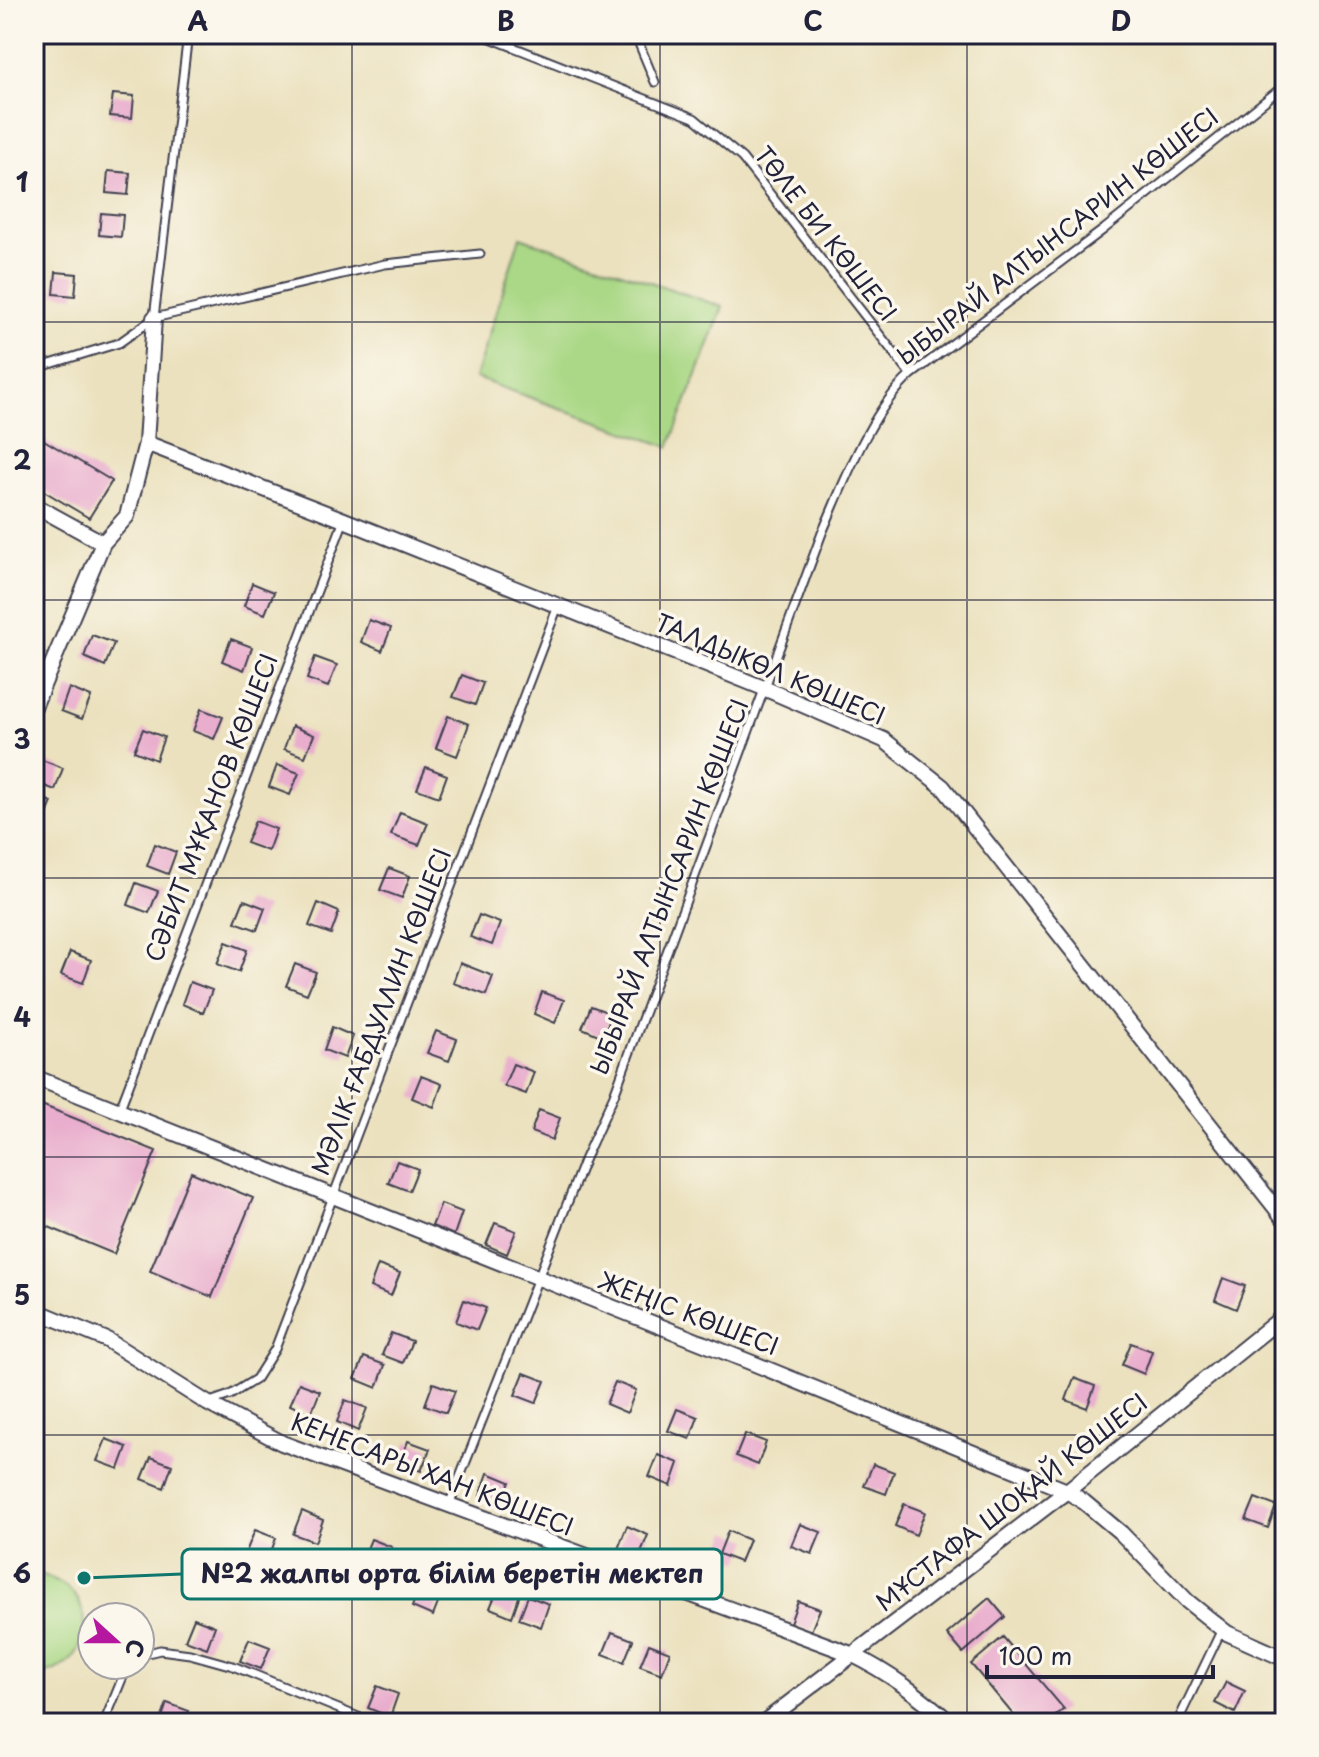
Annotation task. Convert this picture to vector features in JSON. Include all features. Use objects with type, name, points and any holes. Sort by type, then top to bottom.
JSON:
[{"type":"street","points":[[34,707],[103,543],[127,516],[146,443],[154,318]]},
{"type":"street","name":"ТАЛДЫКӨЛ КӨШЕСІ","points":[[146,443],[766,689],[884,740],[943,787],[1285,1220]]},
{"type":"street","points":[[34,505],[103,543]]},
{"type":"street","name":"ЖЕҢІС КӨШЕСІ","points":[[34,1077],[1067,1491],[1121,1533],[1187,1601],[1227,1633],[1285,1659]]},
{"type":"street","name":"КЕНЕСАРЫ ХАН КӨШЕСІ","points":[[34,1310],[107,1340],[207,1403],[282,1443],[851,1654],[882,1669],[951,1723]]},
{"type":"street","name":"МҰСТАФА ШОҚАЙ КӨШЕСІ","points":[[763,1723],[1067,1491],[1285,1315]]},
{"type":"lane","points":[[154,318],[188,34]]},
{"type":"lane","name":"ТӨЛЕ БИ КӨШЕСІ","points":[[480,34],[694,118],[742,158],[911,375]]},
{"type":"lane","points":[[635,34],[655,82]]},
{"type":"lane","name":"ЫБЫРАЙ АЛТЫНСАРИН КӨШЕСІ","points":[[449,1505],[585,1158],[614,1095],[822,533],[855,458],[894,390],[1285,85]]},
{"type":"lane","points":[[34,369],[119,343],[154,318],[385,264],[480,254]]},
{"type":"lane","name":"СӘБИТ МҰҚАНОВ КӨШЕСІ","points":[[119,1111],[344,520]]},
{"type":"lane","name":"МӘЛІК ҒАБДУЛЛИН КӨШЕСІ","points":[[207,1403],[230,1395],[256,1379],[275,1349],[558,606]]},
{"type":"lane","points":[[1177,1723],[1222,1629]]},
{"type":"lane","points":[[156,1651],[190,1654],[233,1666],[373,1723]]},
{"type":"lane","points":[[104,1723],[121,1681]]},
{"type":"green space","points":[[520,237],[723,307],[669,447],[475,378]]},
{"type":"green space","points":[[34,1572],[56,1580],[68,1588],[78,1601],[76,1653],[62,1667],[34,1675]]},
{"type":"building","points":[[121,34],[143,34],[142,39],[120,37]]},
{"type":"building","points":[[113,94],[134,96],[132,118],[110,116]]},
{"type":"building","points":[[108,171],[130,173],[128,195],[106,193]]},
{"type":"building","points":[[101,213],[123,215],[121,237],[99,235]]},
{"type":"building","points":[[34,268],[42,269],[40,291],[34,291]]},
{"type":"building","points":[[56,272],[77,274],[75,296],[54,294]]},
{"type":"building","points":[[34,434],[112,481],[89,518],[34,485]]},
{"type":"building","points":[[252,583],[274,592],[265,614],[244,606]]},
{"type":"building","points":[[369,620],[391,628],[382,651],[361,642]]},
{"type":"building","points":[[92,635],[114,643],[105,666],[84,657]]},
{"type":"building","points":[[231,639],[252,647],[244,670],[222,661]]},
{"type":"building","points":[[315,657],[337,665],[328,687],[307,679]]},
{"type":"building","points":[[462,675],[483,683],[475,705],[453,697]]},
{"type":"building","points":[[69,688],[91,697],[82,719],[61,711]]},
{"type":"building","points":[[201,709],[223,717],[214,739],[193,731]]},
{"type":"building","points":[[448,716],[469,724],[457,756],[436,748]]},
{"type":"building","points":[[292,726],[314,735],[305,757],[284,749]]},
{"type":"building","points":[[143,729],[164,737],[156,760],[134,751]]},
{"type":"building","points":[[42,760],[63,768],[55,790],[34,782]]},
{"type":"building","points":[[277,765],[299,773],[290,795],[269,787]]},
{"type":"building","points":[[426,767],[447,775],[439,797],[417,789]]},
{"type":"building","points":[[34,795],[52,802],[43,824],[34,821]]},
{"type":"building","points":[[400,812],[428,823],[419,845],[391,835]]},
{"type":"building","points":[[255,821],[276,829],[268,851],[246,843]]},
{"type":"building","points":[[155,844],[176,852],[168,874],[147,866]]},
{"type":"building","points":[[389,868],[410,876],[402,898],[380,890]]},
{"type":"building","points":[[136,883],[158,891],[149,913],[128,905]]},
{"type":"building","points":[[244,900],[265,908],[257,930],[235,922]]},
{"type":"building","points":[[318,903],[339,912],[331,934],[309,926]]},
{"type":"building","points":[[479,915],[500,923],[492,945],[470,937]]},
{"type":"building","points":[[226,942],[247,950],[239,972],[217,964]]},
{"type":"building","points":[[70,952],[91,960],[83,983],[61,975]]},
{"type":"building","points":[[460,963],[493,976],[486,995],[453,983]]},
{"type":"building","points":[[295,964],[316,972],[307,994],[286,986]]},
{"type":"building","points":[[190,982],[212,990],[203,1013],[182,1004]]},
{"type":"building","points":[[542,992],[564,1000],[555,1023],[534,1014]]},
{"type":"building","points":[[591,1006],[612,1014],[603,1037],[582,1028]]},
{"type":"building","points":[[332,1027],[353,1036],[345,1058],[324,1050]]},
{"type":"building","points":[[436,1031],[457,1039],[449,1061],[427,1053]]},
{"type":"building","points":[[513,1064],[534,1072],[526,1094],[504,1086]]},
{"type":"building","points":[[421,1076],[442,1084],[434,1107],[412,1098]]},
{"type":"building","points":[[34,1102],[156,1151],[114,1254],[34,1221]]},
{"type":"building","points":[[539,1110],[560,1118],[552,1140],[531,1132]]},
{"type":"building","points":[[397,1161],[418,1169],[409,1191],[388,1183]]},
{"type":"building","points":[[191,1172],[253,1198],[212,1297],[150,1271]]},
{"type":"building","points":[[441,1204],[462,1212],[454,1235],[432,1226]]},
{"type":"building","points":[[495,1223],[516,1231],[507,1254],[486,1245]]},
{"type":"building","points":[[378,1265],[400,1273],[391,1296],[370,1287]]},
{"type":"building","points":[[1223,1278],[1245,1286],[1236,1309],[1215,1300]]},
{"type":"building","points":[[464,1300],[486,1308],[477,1330],[456,1322]]},
{"type":"building","points":[[391,1333],[412,1341],[403,1363],[382,1355]]},
{"type":"building","points":[[1131,1343],[1152,1351],[1144,1374],[1122,1365]]},
{"type":"building","points":[[364,1357],[385,1365],[377,1388],[355,1379]]},
{"type":"building","points":[[524,1373],[545,1381],[536,1403],[515,1395]]},
{"type":"building","points":[[1074,1378],[1095,1386],[1087,1408],[1066,1400]]},
{"type":"building","points":[[615,1382],[636,1390],[627,1413],[606,1404]]},
{"type":"building","points":[[299,1383],[320,1391],[311,1414],[290,1405]]},
{"type":"building","points":[[433,1383],[455,1391],[446,1413],[425,1405]]},
{"type":"building","points":[[345,1400],[367,1408],[358,1431],[337,1422]]},
{"type":"building","points":[[677,1409],[698,1417],[690,1439],[668,1431]]},
{"type":"building","points":[[745,1434],[766,1442],[758,1465],[736,1456]]},
{"type":"building","points":[[106,1439],[127,1447],[119,1469],[97,1461]]},
{"type":"building","points":[[408,1441],[430,1449],[421,1471],[400,1463]]},
{"type":"building","points":[[658,1455],[679,1463],[671,1486],[649,1477]]},
{"type":"building","points":[[151,1457],[172,1465],[164,1488],[142,1479]]},
{"type":"building","points":[[873,1464],[894,1472],[886,1494],[864,1486]]},
{"type":"building","points":[[488,1473],[510,1482],[501,1504],[480,1496]]},
{"type":"building","points":[[1255,1498],[1276,1506],[1268,1528],[1246,1520]]},
{"type":"building","points":[[904,1504],[925,1512],[916,1535],[895,1526]]},
{"type":"building","points":[[302,1511],[323,1520],[315,1542],[293,1534]]},
{"type":"building","points":[[800,1524],[821,1532],[812,1554],[791,1546]]},
{"type":"building","points":[[627,1526],[648,1535],[639,1557],[618,1549]]},
{"type":"building","points":[[255,1530],[276,1538],[268,1560],[246,1552]]},
{"type":"building","points":[[728,1531],[749,1540],[740,1562],[719,1554]]},
{"type":"building","points":[[371,1539],[392,1547],[384,1569],[362,1561]]},
{"type":"building","points":[[420,1585],[442,1593],[433,1616],[412,1607]]},
{"type":"building","points":[[499,1586],[520,1594],[512,1617],[490,1608]]},
{"type":"building","points":[[528,1596],[549,1604],[541,1627],[519,1619]]},
{"type":"building","points":[[989,1598],[1005,1617],[963,1653],[947,1634]]},
{"type":"building","points":[[798,1601],[820,1609],[811,1631],[790,1623]]},
{"type":"building","points":[[194,1618],[215,1626],[207,1648],[185,1640]]},
{"type":"building","points":[[612,1632],[633,1640],[624,1662],[603,1654]]},
{"type":"building","points":[[1003,1637],[1064,1709],[1047,1723],[1020,1723],[971,1664]]},
{"type":"building","points":[[249,1639],[270,1647],[261,1669],[240,1661]]},
{"type":"building","points":[[649,1644],[670,1652],[662,1674],[640,1666]]},
{"type":"building","points":[[1226,1682],[1245,1691],[1235,1713],[1215,1703]]},
{"type":"building","points":[[377,1686],[398,1694],[390,1717],[368,1708]]},
{"type":"building","points":[[167,1703],[189,1711],[184,1723],[160,1723]]},
{"type":"building","points":[[1281,1710],[1285,1712],[1285,1723],[1275,1723]]},
{"type":"building","points":[[445,1714],[468,1723],[441,1723]]},
{"type":"place","name":"№2 жалпы орта білім беретін мектеп","points":[[84,1578]]}]
